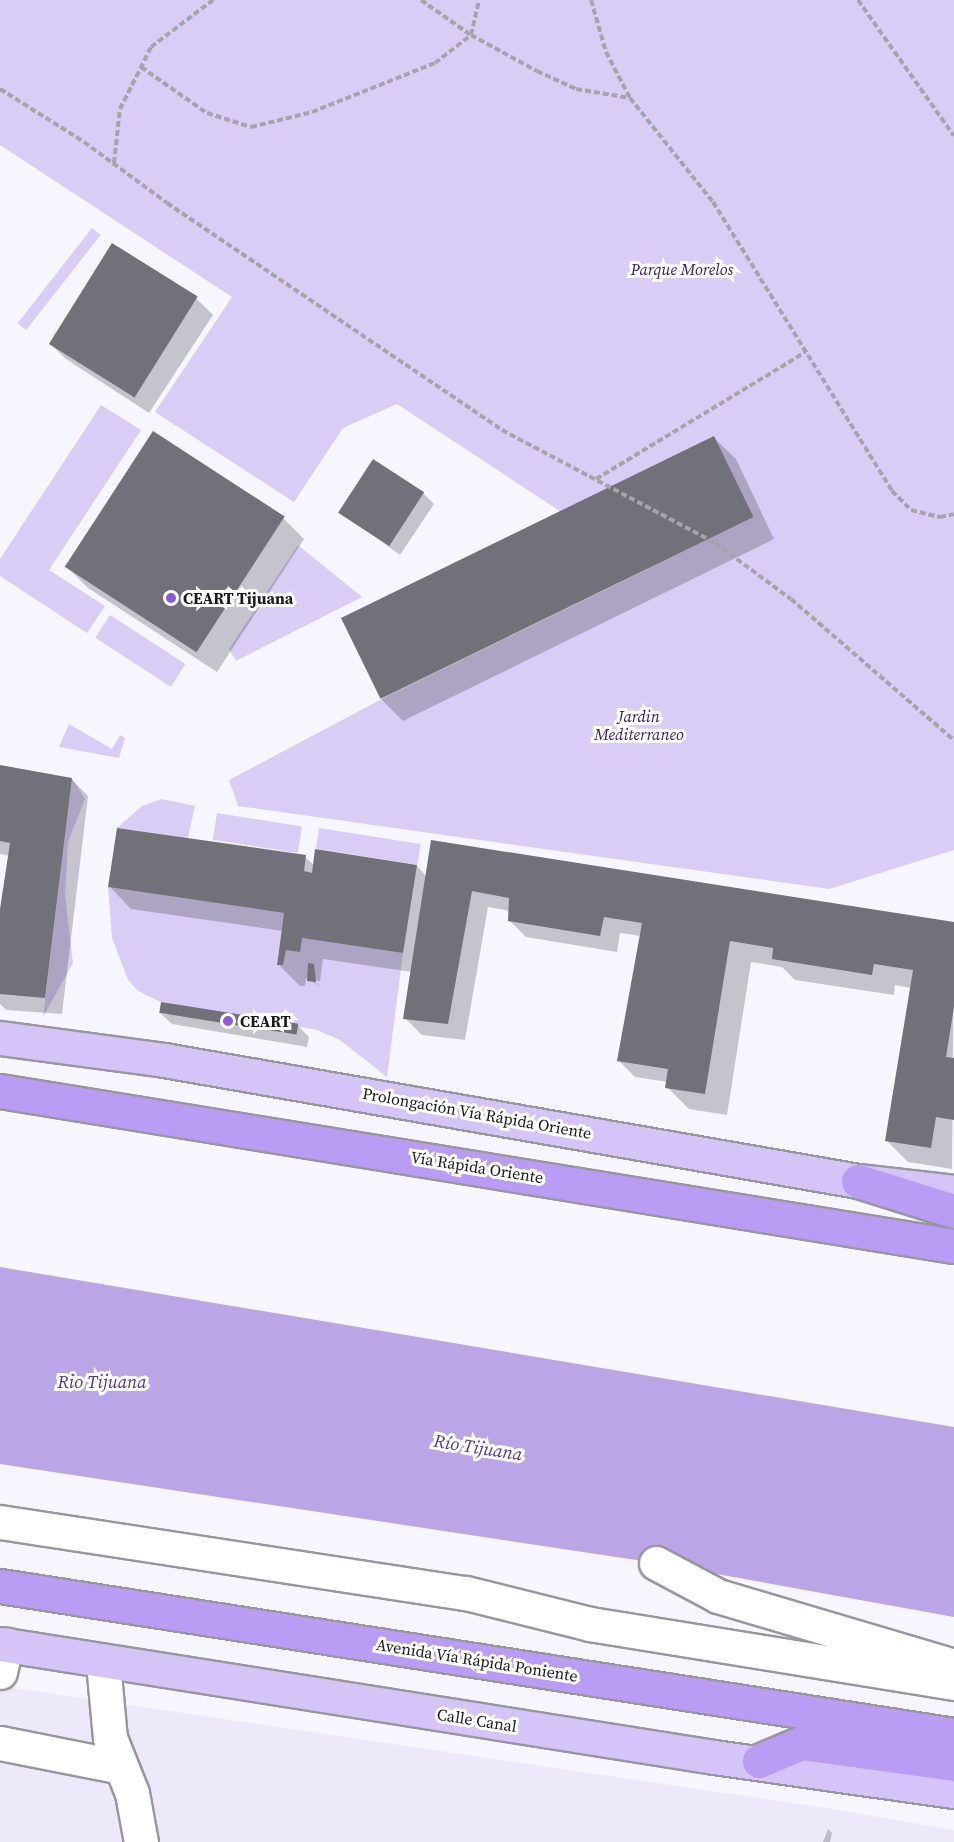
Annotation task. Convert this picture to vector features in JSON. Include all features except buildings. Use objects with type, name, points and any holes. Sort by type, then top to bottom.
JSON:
[{"type":"highway","name":"Vía Rápida Oriente","points":[[0,1090],[954,1246]]},
{"type":"highway","points":[[858,1180],[954,1211]]},
{"type":"highway","name":"Avenida Vía Rápida Poniente","points":[[0,1586],[954,1735]]},
{"type":"highway","points":[[759,1761],[801,1743],[954,1764]]},
{"type":"main road","name":"Prolongación Vía Rápida Oriente","points":[[0,1038],[164,1060],[858,1180],[954,1192]]},
{"type":"main road","name":"Calle Canal","points":[[2,1654],[103,1663],[954,1791]]},
{"type":"lane","points":[[0,1522],[466,1593],[590,1624],[954,1683]]},
{"type":"lane","points":[[656,1563],[718,1596],[954,1666]]},
{"type":"lane","points":[[103,1663],[110,1738],[138,1816],[141,1842]]},
{"type":"lane","points":[[0,1743],[121,1767]]},
{"type":"path","points":[[114,164],[120,109],[151,47],[213,0]]},
{"type":"path","points":[[421,0],[471,35],[576,89],[630,98]]},
{"type":"path","points":[[141,67],[207,113],[251,127],[312,112],[435,63],[471,35],[479,0]]},
{"type":"path","points":[[591,0],[606,52],[630,98],[713,202],[892,491],[911,510],[940,517],[954,514]]},
{"type":"path","points":[[858,0],[954,136]]},
{"type":"path","points":[[0,89],[114,164],[502,430],[715,543],[791,599],[954,740]]},
{"type":"path","points":[[595,480],[806,352]]},
{"type":"shaded area","points":[[0,1686],[826,1808],[954,1830],[954,1842],[0,1842]]},
{"type":"green space","name":"Parque Morelos","points":[[0,0],[954,0],[954,850],[829,889],[238,806],[229,780],[380,700],[648,569],[397,404],[343,428],[294,502],[155,412],[232,297],[0,145]]},
{"type":"green space","points":[[92,228],[101,235],[26,330],[18,323]]},
{"type":"green space","points":[[101,405],[141,430],[49,570],[105,606],[87,633],[0,576],[0,559]]},
{"type":"green space","points":[[298,545],[362,597],[236,661],[229,649]]},
{"type":"green space","points":[[110,615],[185,664],[171,687],[95,638]]},
{"type":"green space","points":[[69,724],[112,749],[120,735],[125,738],[119,758],[59,747]]},
{"type":"green space","points":[[72,778],[85,799],[68,842],[65,895],[73,963],[43,1017]]},
{"type":"green space","points":[[162,799],[195,806],[188,838],[117,828],[142,806]]},
{"type":"green space","points":[[217,813],[302,826],[298,853],[213,840]]},
{"type":"green space","points":[[319,828],[421,844],[417,865],[316,849]]},
{"type":"green space","points":[[108,887],[284,913],[277,965],[283,965],[286,950],[302,938],[403,953],[387,1077],[340,1040],[317,1030],[161,1002],[138,991],[128,980],[112,938]]},
{"type":"water","name":"Rio Tijuana","points":[[0,1267],[954,1427],[954,1617],[656,1563],[0,1464]]},
{"type":"place","name":"CEART Tijuana","points":[[171,598]]},
{"type":"place","name":"CEART","points":[[228,1021]]},
{"type":"park label","name":"Jardin Mediterraneo","points":[[639,725]]},
{"type":"water label","name":"Río Tijuana","points":[[478,1448]]}]
